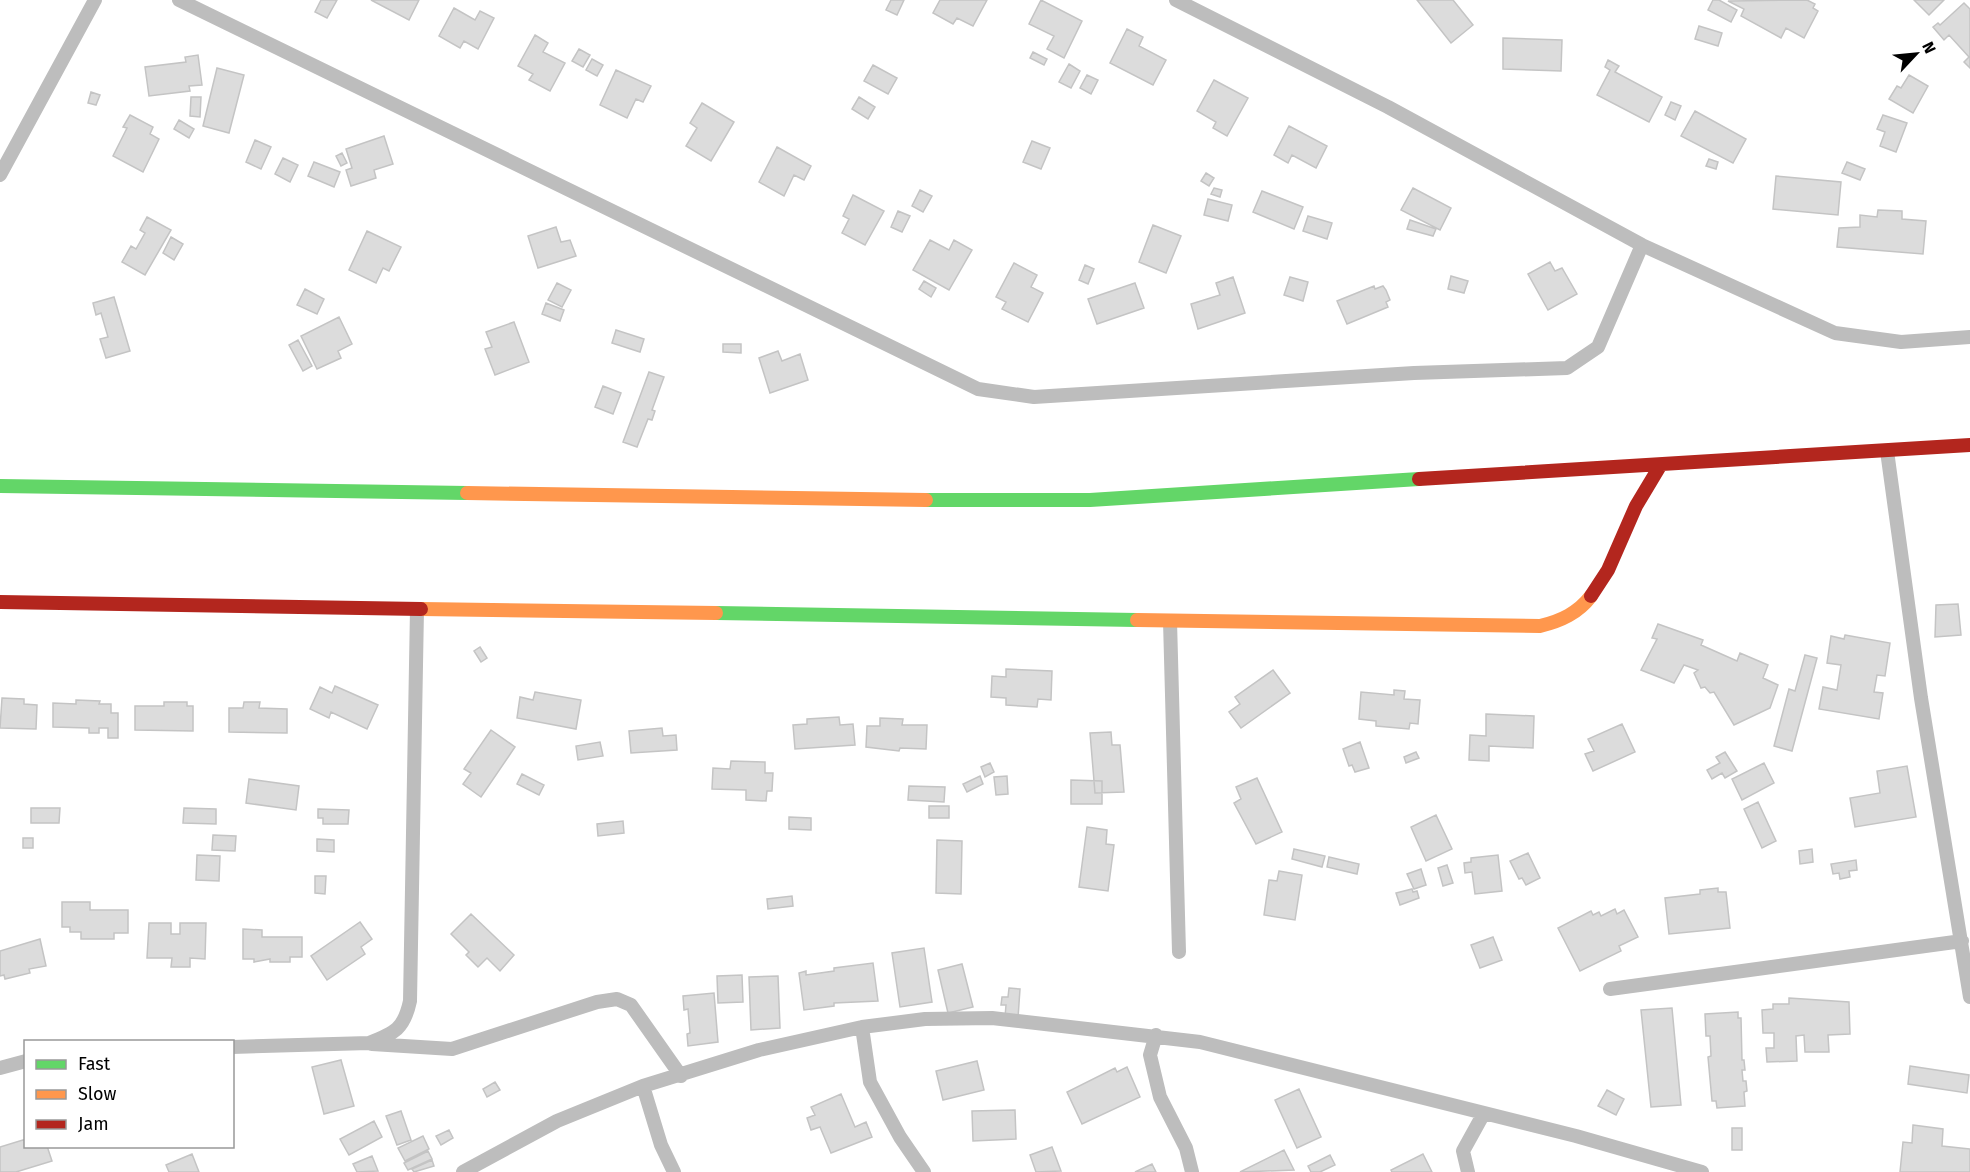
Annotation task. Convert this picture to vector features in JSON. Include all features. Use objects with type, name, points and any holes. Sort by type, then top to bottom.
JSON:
[{"type":"main road","points":[[0,484],[773,500],[1090,500],[1970,445]]},
{"type":"main road","points":[[0,602],[1170,621],[1557,624],[1576,613],[1600,586],[1618,552],[1630,517],[1660,466]]},
{"type":"street","points":[[0,175],[95,0]]},
{"type":"street","points":[[179,0],[978,389],[1043,397],[1414,373],[1567,368],[1598,347],[1642,245]]},
{"type":"street","points":[[1176,0],[1388,106],[1642,245],[1835,333],[1901,342],[1970,337]]},
{"type":"street","points":[[1887,451],[1921,698],[1970,997]]},
{"type":"street","points":[[369,1043],[399,1028],[406,1020],[410,1001],[417,609]]},
{"type":"street","points":[[1170,621],[1179,952]]},
{"type":"street","points":[[1610,989],[1962,941]]},
{"type":"street","points":[[234,1047],[369,1043],[452,1049],[597,1002],[618,999],[631,1005],[681,1076]]},
{"type":"street","points":[[463,1172],[557,1121],[643,1086],[759,1050],[862,1027],[925,1019],[992,1018],[1156,1035],[1200,1042],[1484,1113],[1702,1172]]},
{"type":"street","points":[[862,1027],[870,1082],[900,1137],[924,1172]]},
{"type":"street","points":[[1156,1035],[1150,1055],[1160,1097],[1186,1148],[1192,1172]]},
{"type":"street","points":[[0,1068],[24,1061]]},
{"type":"street","points":[[643,1086],[661,1144],[674,1172]]},
{"type":"street","points":[[1468,1172],[1463,1151],[1484,1113]]},
{"type":"building","points":[[321,0],[337,0],[327,18],[315,12]]},
{"type":"building","points":[[371,0],[419,0],[409,20]]},
{"type":"building","points":[[891,0],[904,0],[897,15],[886,10]]},
{"type":"building","points":[[940,0],[987,0],[973,26],[957,18],[953,24],[933,13]]},
{"type":"building","points":[[1041,0],[1082,21],[1064,58],[1047,49],[1054,36],[1029,24]]},
{"type":"building","points":[[1417,0],[1453,0],[1473,25],[1451,43]]},
{"type":"building","points":[[1713,0],[1719,0],[1737,10],[1731,22],[1708,10]]},
{"type":"building","points":[[1807,0],[1815,4],[1813,8],[1818,11],[1804,38],[1786,28],[1781,38],[1741,16],[1744,9],[1728,1]]},
{"type":"building","points":[[1914,0],[1944,0],[1929,15]]},
{"type":"building","points":[[1964,3],[1970,9],[1970,68],[1964,62],[1969,57],[1949,35],[1944,40],[1933,27],[1938,23],[1940,25]]},
{"type":"building","points":[[454,8],[475,20],[480,11],[494,18],[478,49],[464,41],[460,48],[439,36]]},
{"type":"building","points":[[1699,26],[1722,33],[1718,46],[1695,39]]},
{"type":"building","points":[[1127,29],[1143,37],[1139,46],[1166,60],[1153,85],[1110,63]]},
{"type":"building","points":[[535,35],[548,43],[543,52],[565,63],[550,91],[529,80],[533,74],[518,66]]},
{"type":"building","points":[[1503,38],[1562,40],[1561,71],[1503,69]]},
{"type":"building","points":[[579,49],[590,55],[583,67],[572,61]]},
{"type":"building","points":[[1033,52],[1047,59],[1044,65],[1030,58]]},
{"type":"building","points":[[198,55],[202,85],[189,86],[190,91],[149,96],[145,67],[186,62],[185,57]]},
{"type":"building","points":[[592,59],[603,65],[597,76],[586,70]]},
{"type":"building","points":[[1608,60],[1619,66],[1615,72],[1662,97],[1649,122],[1597,95],[1610,70],[1605,67]]},
{"type":"building","points":[[1069,64],[1080,71],[1071,88],[1059,82]]},
{"type":"building","points":[[873,65],[897,78],[888,94],[864,81]]},
{"type":"building","points":[[217,68],[244,75],[229,133],[203,126]]},
{"type":"building","points":[[616,70],[651,86],[643,102],[636,99],[627,118],[600,105]]},
{"type":"building","points":[[1087,75],[1098,80],[1091,94],[1080,88]]},
{"type":"building","points":[[1909,75],[1928,86],[1913,113],[1889,99],[1897,86],[1901,88]]},
{"type":"building","points":[[1214,80],[1248,98],[1227,136],[1213,128],[1216,122],[1197,111]]},
{"type":"building","points":[[91,92],[100,95],[96,105],[88,103]]},
{"type":"building","points":[[191,97],[201,97],[200,117],[190,116]]},
{"type":"building","points":[[859,97],[875,107],[868,119],[852,109]]},
{"type":"building","points":[[1671,102],[1681,106],[1675,120],[1665,115]]},
{"type":"building","points":[[702,103],[734,122],[711,161],[686,146],[697,128],[690,123]]},
{"type":"building","points":[[1695,111],[1746,139],[1733,163],[1681,136]]},
{"type":"building","points":[[130,115],[153,127],[150,134],[159,139],[143,172],[113,156],[127,128],[123,127]]},
{"type":"building","points":[[1883,115],[1907,123],[1896,152],[1880,146],[1885,132],[1877,129]]},
{"type":"building","points":[[179,120],[194,129],[189,138],[174,129]]},
{"type":"building","points":[[1289,126],[1327,146],[1316,168],[1292,155],[1288,163],[1274,155]]},
{"type":"building","points":[[384,136],[393,164],[374,170],[376,178],[351,186],[346,170],[352,168],[346,149]]},
{"type":"building","points":[[255,140],[271,147],[261,169],[246,162]]},
{"type":"building","points":[[1032,141],[1050,148],[1041,169],[1023,162]]},
{"type":"building","points":[[777,147],[811,166],[804,180],[794,175],[784,196],[759,182]]},
{"type":"building","points":[[342,153],[347,163],[341,166],[336,156]]},
{"type":"building","points":[[283,158],[298,165],[290,182],[275,174]]},
{"type":"building","points":[[1709,159],[1718,162],[1716,169],[1706,166]]},
{"type":"building","points":[[314,162],[340,172],[334,187],[308,176]]},
{"type":"building","points":[[1847,162],[1865,169],[1860,180],[1842,173]]},
{"type":"building","points":[[1206,173],[1214,178],[1209,186],[1201,181]]},
{"type":"building","points":[[1776,176],[1841,182],[1838,215],[1773,209]]},
{"type":"building","points":[[1214,188],[1222,190],[1220,197],[1211,194]]},
{"type":"building","points":[[1413,188],[1451,208],[1440,230],[1401,210]]},
{"type":"building","points":[[920,190],[932,196],[923,212],[912,206]]},
{"type":"building","points":[[1262,191],[1303,207],[1294,229],[1253,212]]},
{"type":"building","points":[[853,195],[884,211],[865,245],[842,233],[849,219],[843,216]]},
{"type":"building","points":[[1208,199],[1232,205],[1228,221],[1204,215]]},
{"type":"building","points":[[1878,210],[1902,211],[1902,219],[1926,221],[1923,254],[1837,247],[1839,228],[1860,227],[1860,215],[1877,217]]},
{"type":"building","points":[[898,211],[910,216],[902,232],[891,227]]},
{"type":"building","points":[[1308,216],[1332,223],[1327,239],[1303,231]]},
{"type":"building","points":[[147,217],[171,230],[145,275],[122,262],[131,246],[136,249],[145,233],[140,230]]},
{"type":"building","points":[[1410,220],[1436,229],[1433,236],[1407,229]]},
{"type":"building","points":[[1153,225],[1181,236],[1166,273],[1139,262]]},
{"type":"building","points":[[556,227],[561,242],[570,240],[576,256],[538,268],[528,236]]},
{"type":"building","points":[[367,231],[401,247],[389,271],[383,268],[376,283],[349,270]]},
{"type":"building","points":[[171,237],[183,244],[174,260],[163,253]]},
{"type":"building","points":[[930,240],[949,250],[954,240],[972,250],[949,290],[913,270]]},
{"type":"building","points":[[1550,262],[1555,271],[1562,268],[1577,294],[1548,310],[1528,274]]},
{"type":"building","points":[[1014,263],[1037,275],[1031,287],[1043,293],[1028,322],[1002,309],[1006,302],[996,297]]},
{"type":"building","points":[[1085,265],[1094,269],[1088,284],[1079,280]]},
{"type":"building","points":[[1451,276],[1468,281],[1464,293],[1448,289]]},
{"type":"building","points":[[1233,277],[1245,313],[1198,329],[1191,304],[1220,295],[1216,283]]},
{"type":"building","points":[[1290,277],[1308,282],[1303,301],[1284,295]]},
{"type":"building","points":[[924,281],[936,288],[931,297],[919,289]]},
{"type":"building","points":[[557,283],[571,290],[562,307],[548,300]]},
{"type":"building","points":[[1135,283],[1144,308],[1097,324],[1088,299]]},
{"type":"building","points":[[1374,286],[1375,289],[1383,286],[1386,290],[1390,300],[1386,302],[1388,307],[1347,324],[1337,301]]},
{"type":"building","points":[[305,289],[324,299],[317,314],[297,305]]},
{"type":"building","points":[[114,297],[130,351],[106,358],[100,339],[108,337],[101,313],[96,315],[93,303]]},
{"type":"building","points":[[546,303],[564,310],[560,321],[542,314]]},
{"type":"building","points":[[339,317],[352,344],[338,351],[341,358],[317,369],[301,336]]},
{"type":"building","points":[[514,322],[529,362],[495,375],[485,349],[492,347],[486,332]]},
{"type":"building","points":[[616,330],[644,339],[640,352],[612,343]]},
{"type":"building","points":[[298,340],[312,366],[303,371],[289,345]]},
{"type":"building","points":[[723,344],[741,344],[741,353],[723,352]]},
{"type":"building","points":[[778,351],[782,361],[800,354],[808,380],[770,393],[759,358]]},
{"type":"building","points":[[649,372],[664,377],[652,410],[655,411],[652,420],[648,419],[637,447],[623,442]]},
{"type":"building","points":[[603,386],[621,393],[613,414],[595,407]]},
{"type":"building","points":[[1958,604],[1961,635],[1935,637],[1936,605]]},
{"type":"building","points":[[1658,624],[1703,640],[1701,645],[1737,661],[1740,653],[1768,665],[1763,678],[1778,685],[1770,708],[1734,725],[1714,692],[1710,693],[1705,687],[1701,688],[1694,673],[1698,670],[1684,665],[1674,683],[1641,670],[1657,639],[1652,638]]},
{"type":"building","points":[[1845,635],[1890,643],[1885,676],[1877,675],[1874,692],[1883,693],[1879,719],[1819,709],[1823,687],[1837,690],[1841,665],[1827,663],[1831,636],[1844,639]]},
{"type":"building","points":[[480,647],[487,658],[481,662],[474,651]]},
{"type":"building","points":[[1805,655],[1817,658],[1792,751],[1774,746],[1789,689],[1795,691]]},
{"type":"building","points":[[1006,669],[1052,671],[1051,700],[1038,699],[1037,707],[1006,705],[1006,698],[991,697],[992,676],[1006,677]]},
{"type":"building","points":[[1273,670],[1290,693],[1241,728],[1229,712],[1240,704],[1235,697]]},
{"type":"building","points":[[335,686],[378,705],[367,729],[331,712],[329,718],[310,709],[320,687],[332,693]]},
{"type":"building","points":[[1394,690],[1405,691],[1404,699],[1420,700],[1418,724],[1410,723],[1409,729],[1376,726],[1376,721],[1359,719],[1361,692],[1394,695]]},
{"type":"building","points":[[535,692],[581,700],[576,729],[517,718],[520,697],[533,700]]},
{"type":"building","points":[[2,698],[24,699],[24,704],[37,705],[36,729],[0,728]]},
{"type":"building","points":[[76,700],[111,704],[111,713],[118,713],[118,738],[108,738],[108,728],[99,728],[99,733],[89,733],[89,728],[53,727],[53,703],[76,704]]},
{"type":"building","points":[[164,702],[187,702],[187,706],[193,706],[193,731],[135,730],[135,706],[164,706]]},
{"type":"building","points":[[244,702],[260,702],[259,708],[287,709],[287,733],[229,732],[229,708],[243,708]]},
{"type":"building","points":[[1486,714],[1534,716],[1533,748],[1489,746],[1489,761],[1469,760],[1470,735],[1486,736]]},
{"type":"building","points":[[839,717],[840,725],[853,724],[855,745],[795,749],[793,725],[807,724],[807,719]]},
{"type":"building","points":[[880,718],[903,719],[902,725],[927,725],[926,749],[900,748],[899,751],[866,747],[867,726],[880,726]]},
{"type":"building","points":[[1622,724],[1635,752],[1593,771],[1585,754],[1594,751],[1588,739]]},
{"type":"building","points":[[662,728],[663,736],[676,735],[677,750],[631,753],[629,731]]},
{"type":"building","points":[[491,730],[515,747],[481,797],[463,784],[471,773],[464,769]]},
{"type":"building","points":[[1111,732],[1112,745],[1120,745],[1124,792],[1095,793],[1090,733]]},
{"type":"building","points":[[600,742],[603,756],[578,760],[576,746]]},
{"type":"building","points":[[1360,742],[1369,768],[1355,772],[1352,765],[1349,766],[1343,749]]},
{"type":"building","points":[[1416,752],[1419,758],[1406,763],[1404,757]]},
{"type":"building","points":[[1725,752],[1737,771],[1725,778],[1722,773],[1712,779],[1707,770],[1720,763],[1716,757]]},
{"type":"building","points":[[731,761],[765,762],[765,773],[773,773],[772,791],[767,791],[766,801],[746,800],[746,790],[712,789],[713,768],[730,769]]},
{"type":"building","points":[[990,763],[994,772],[985,777],[981,767]]},
{"type":"building","points":[[1764,763],[1774,783],[1742,800],[1732,779]]},
{"type":"building","points":[[1907,766],[1916,817],[1855,827],[1850,798],[1880,793],[1877,771]]},
{"type":"building","points":[[522,774],[544,785],[539,795],[517,784]]},
{"type":"building","points":[[980,776],[983,784],[967,792],[963,784]]},
{"type":"building","points":[[1007,776],[1008,794],[996,795],[994,777]]},
{"type":"building","points":[[1257,778],[1282,832],[1256,844],[1234,803],[1241,799],[1236,787]]},
{"type":"building","points":[[249,779],[299,786],[296,810],[246,803]]},
{"type":"building","points":[[1071,780],[1102,781],[1102,804],[1071,804]]},
{"type":"building","points":[[909,786],[945,787],[944,802],[908,800]]},
{"type":"building","points":[[1758,802],[1776,841],[1762,848],[1744,809]]},
{"type":"building","points":[[929,806],[949,806],[949,818],[929,818]]},
{"type":"building","points":[[31,808],[60,808],[59,823],[31,823]]},
{"type":"building","points":[[184,808],[216,809],[216,824],[183,823]]},
{"type":"building","points":[[318,809],[349,810],[348,824],[323,824],[323,818],[318,818]]},
{"type":"building","points":[[1436,815],[1452,849],[1426,861],[1411,827]]},
{"type":"building","points":[[789,817],[811,818],[811,830],[789,829]]},
{"type":"building","points":[[623,821],[624,833],[598,836],[597,824]]},
{"type":"building","points":[[1087,827],[1107,830],[1106,844],[1114,845],[1108,891],[1079,887]]},
{"type":"building","points":[[213,835],[236,836],[235,851],[212,850]]},
{"type":"building","points":[[23,838],[33,838],[33,848],[23,848]]},
{"type":"building","points":[[317,839],[334,840],[334,852],[317,851]]},
{"type":"building","points":[[937,840],[962,841],[961,894],[936,893]]},
{"type":"building","points":[[1294,849],[1325,856],[1322,867],[1292,859]]},
{"type":"building","points":[[1812,849],[1813,862],[1800,864],[1799,851]]},
{"type":"building","points":[[1528,853],[1540,878],[1526,885],[1522,878],[1519,879],[1510,861]]},
{"type":"building","points":[[197,855],[220,856],[219,881],[196,880]]},
{"type":"building","points":[[1498,855],[1502,891],[1475,894],[1472,872],[1465,873],[1464,863],[1471,862],[1471,858]]},
{"type":"building","points":[[1329,857],[1359,864],[1357,874],[1327,867]]},
{"type":"building","points":[[1856,860],[1857,870],[1849,871],[1850,877],[1840,879],[1839,873],[1833,874],[1831,864]]},
{"type":"building","points":[[1447,865],[1453,883],[1443,886],[1438,868]]},
{"type":"building","points":[[1421,869],[1426,885],[1414,889],[1407,874]]},
{"type":"building","points":[[1279,871],[1302,875],[1295,920],[1264,915],[1269,880],[1277,881]]},
{"type":"building","points":[[315,876],[326,876],[325,894],[315,893]]},
{"type":"building","points":[[1718,888],[1718,892],[1726,892],[1730,928],[1669,934],[1665,898],[1700,894],[1700,890]]},
{"type":"building","points":[[1412,889],[1413,892],[1417,891],[1419,898],[1400,905],[1396,893]]},
{"type":"building","points":[[792,896],[793,906],[768,909],[767,899]]},
{"type":"building","points":[[62,902],[90,902],[90,910],[128,910],[128,933],[114,933],[114,939],[81,939],[81,932],[70,932],[70,927],[62,927]]},
{"type":"building","points":[[1615,909],[1617,914],[1624,910],[1638,937],[1619,946],[1621,951],[1580,971],[1558,928],[1591,911],[1593,915],[1599,912],[1601,916]]},
{"type":"building","points":[[471,914],[514,955],[500,971],[487,958],[478,967],[466,955],[469,952],[451,934]]},
{"type":"building","points":[[360,922],[372,939],[361,947],[365,954],[327,980],[311,956]]},
{"type":"building","points":[[149,923],[171,923],[171,934],[180,934],[180,923],[206,923],[205,959],[190,958],[190,967],[171,967],[172,958],[147,958]]},
{"type":"building","points":[[243,929],[262,930],[262,937],[302,937],[302,957],[290,957],[290,962],[270,962],[270,959],[254,962],[254,959],[243,959]]},
{"type":"building","points":[[1493,937],[1502,960],[1480,968],[1471,945]]},
{"type":"building","points":[[40,939],[46,966],[29,969],[30,973],[5,979],[4,975],[0,976],[0,951]]},
{"type":"building","points":[[924,948],[932,1002],[900,1007],[892,953]]},
{"type":"building","points":[[873,963],[878,1001],[834,1003],[834,1006],[804,1010],[799,973],[806,971],[806,975],[834,971],[834,968]]},
{"type":"building","points":[[962,964],[973,1007],[948,1013],[938,970]]},
{"type":"building","points":[[742,975],[743,1002],[718,1003],[717,976]]},
{"type":"building","points":[[778,976],[780,1028],[751,1030],[749,977]]},
{"type":"building","points":[[1009,988],[1020,989],[1018,1018],[1005,1017],[1006,1005],[1001,1005],[1002,997],[1008,997]]},
{"type":"building","points":[[714,993],[718,1042],[688,1046],[687,1034],[690,1033],[688,1009],[684,1010],[683,996]]},
{"type":"building","points":[[1789,998],[1849,1002],[1850,1034],[1828,1035],[1829,1052],[1805,1052],[1804,1035],[1796,1036],[1797,1061],[1767,1062],[1766,1048],[1774,1048],[1774,1033],[1763,1033],[1762,1010],[1773,1009],[1773,1004],[1789,1004]]},
{"type":"building","points":[[1672,1008],[1681,1105],[1651,1107],[1641,1010]]},
{"type":"building","points":[[1738,1012],[1738,1018],[1741,1018],[1742,1060],[1744,1060],[1745,1070],[1742,1070],[1743,1081],[1746,1081],[1747,1091],[1744,1092],[1745,1106],[1717,1108],[1716,1101],[1712,1101],[1708,1057],[1711,1056],[1710,1036],[1706,1036],[1705,1014]]},
{"type":"building","points":[[341,1060],[354,1106],[324,1114],[312,1067]]},
{"type":"building","points":[[977,1061],[984,1090],[943,1100],[936,1071]]},
{"type":"building","points":[[1910,1066],[1969,1075],[1967,1093],[1908,1084]]},
{"type":"building","points":[[1127,1067],[1140,1097],[1082,1124],[1067,1092],[1115,1068],[1117,1072]]},
{"type":"building","points":[[495,1082],[500,1090],[487,1097],[483,1089]]},
{"type":"building","points":[[1299,1089],[1321,1137],[1297,1148],[1275,1100]]},
{"type":"building","points":[[1607,1090],[1624,1099],[1616,1115],[1598,1106]]},
{"type":"building","points":[[841,1094],[855,1127],[866,1122],[872,1137],[831,1153],[820,1127],[811,1130],[807,1118],[815,1115],[811,1107]]},
{"type":"building","points":[[1015,1110],[1016,1139],[973,1141],[972,1111]]},
{"type":"building","points":[[401,1111],[411,1140],[397,1145],[386,1116]]},
{"type":"building","points":[[374,1121],[382,1137],[349,1155],[340,1139]]},
{"type":"building","points":[[1913,1125],[1943,1129],[1942,1146],[1970,1149],[1970,1172],[1900,1172],[1903,1142],[1912,1143]]},
{"type":"building","points":[[1732,1128],[1742,1128],[1742,1150],[1732,1150]]},
{"type":"building","points":[[449,1130],[453,1138],[441,1145],[436,1136]]},
{"type":"building","points":[[423,1136],[429,1149],[405,1161],[398,1148]]},
{"type":"building","points":[[24,1140],[24,1148],[48,1148],[52,1161],[16,1172],[0,1172],[0,1147]]},
{"type":"building","points":[[1052,1147],[1061,1171],[1036,1172],[1030,1155]]},
{"type":"building","points":[[1284,1150],[1294,1170],[1240,1172]]},
{"type":"building","points":[[428,1151],[432,1159],[408,1170],[404,1163]]},
{"type":"building","points":[[192,1154],[199,1172],[169,1172],[166,1165]]},
{"type":"building","points":[[1423,1154],[1432,1172],[1392,1172],[1391,1170]]},
{"type":"building","points":[[1330,1155],[1335,1165],[1320,1172],[1311,1172],[1308,1166]]},
{"type":"building","points":[[372,1156],[378,1171],[357,1172],[353,1164]]},
{"type":"building","points":[[432,1160],[434,1166],[414,1172],[412,1169]]},
{"type":"building","points":[[1152,1164],[1156,1172],[1135,1172]]},
{"type":"traffic: fast","points":[[926,500],[1090,500],[1419,479]]},
{"type":"traffic: fast","points":[[0,486],[467,493]]},
{"type":"traffic: fast","points":[[716,613],[1137,620]]},
{"type":"traffic: slow","points":[[467,493],[926,500]]},
{"type":"traffic: slow","points":[[1137,620],[1540,626],[1568,616],[1591,596]]},
{"type":"traffic: slow","points":[[421,609],[716,613]]},
{"type":"traffic: jam","points":[[1419,479],[1970,445]]},
{"type":"traffic: jam","points":[[1591,596],[1608,570],[1636,506],[1660,466]]},
{"type":"traffic: jam","points":[[0,602],[421,609]]}]
